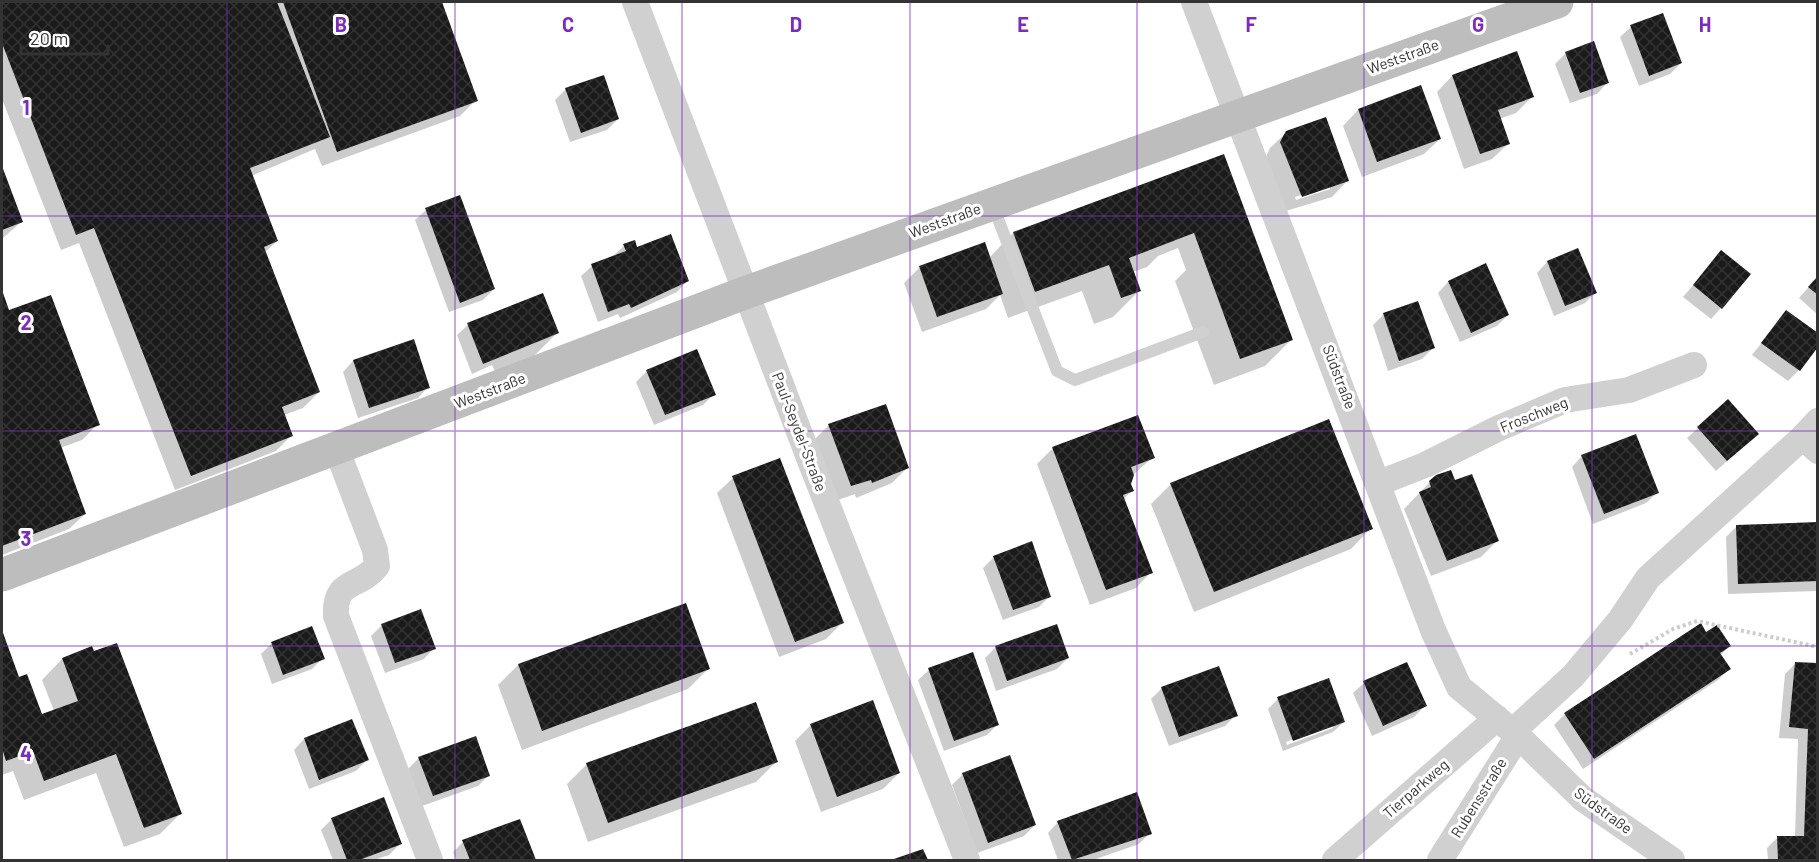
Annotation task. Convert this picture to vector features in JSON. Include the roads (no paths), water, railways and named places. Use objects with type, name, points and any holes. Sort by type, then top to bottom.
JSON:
[{"type":"main road","name":"Weststraße","points":[[2,575],[338,450],[747,292],[1557,2]]},
{"type":"street","name":"Paul-Seydel-Straße","points":[[635,2],[811,463],[967,861]]},
{"type":"street","name":"Südstraße","points":[[1194,2],[1379,483],[1433,630],[1459,687],[1509,728],[1583,800],[1672,861]]},
{"type":"street","name":"Froschweg","points":[[1379,483],[1425,465],[1499,428],[1565,400],[1629,390],[1694,365]]},
{"type":"street","points":[[1509,728],[1573,676],[1620,620],[1648,578],[1813,436]]},
{"type":"street","points":[[338,450],[375,550],[376,566],[370,574],[344,587],[335,600],[336,616],[430,861]]},
{"type":"street","name":"Tierparkweg","points":[[1335,861],[1509,728]]},
{"type":"street","name":"Rubensstraße","points":[[1440,861],[1509,728]]},
{"type":"lane","points":[[993,205],[1057,371],[1075,380],[1203,332]]}]
